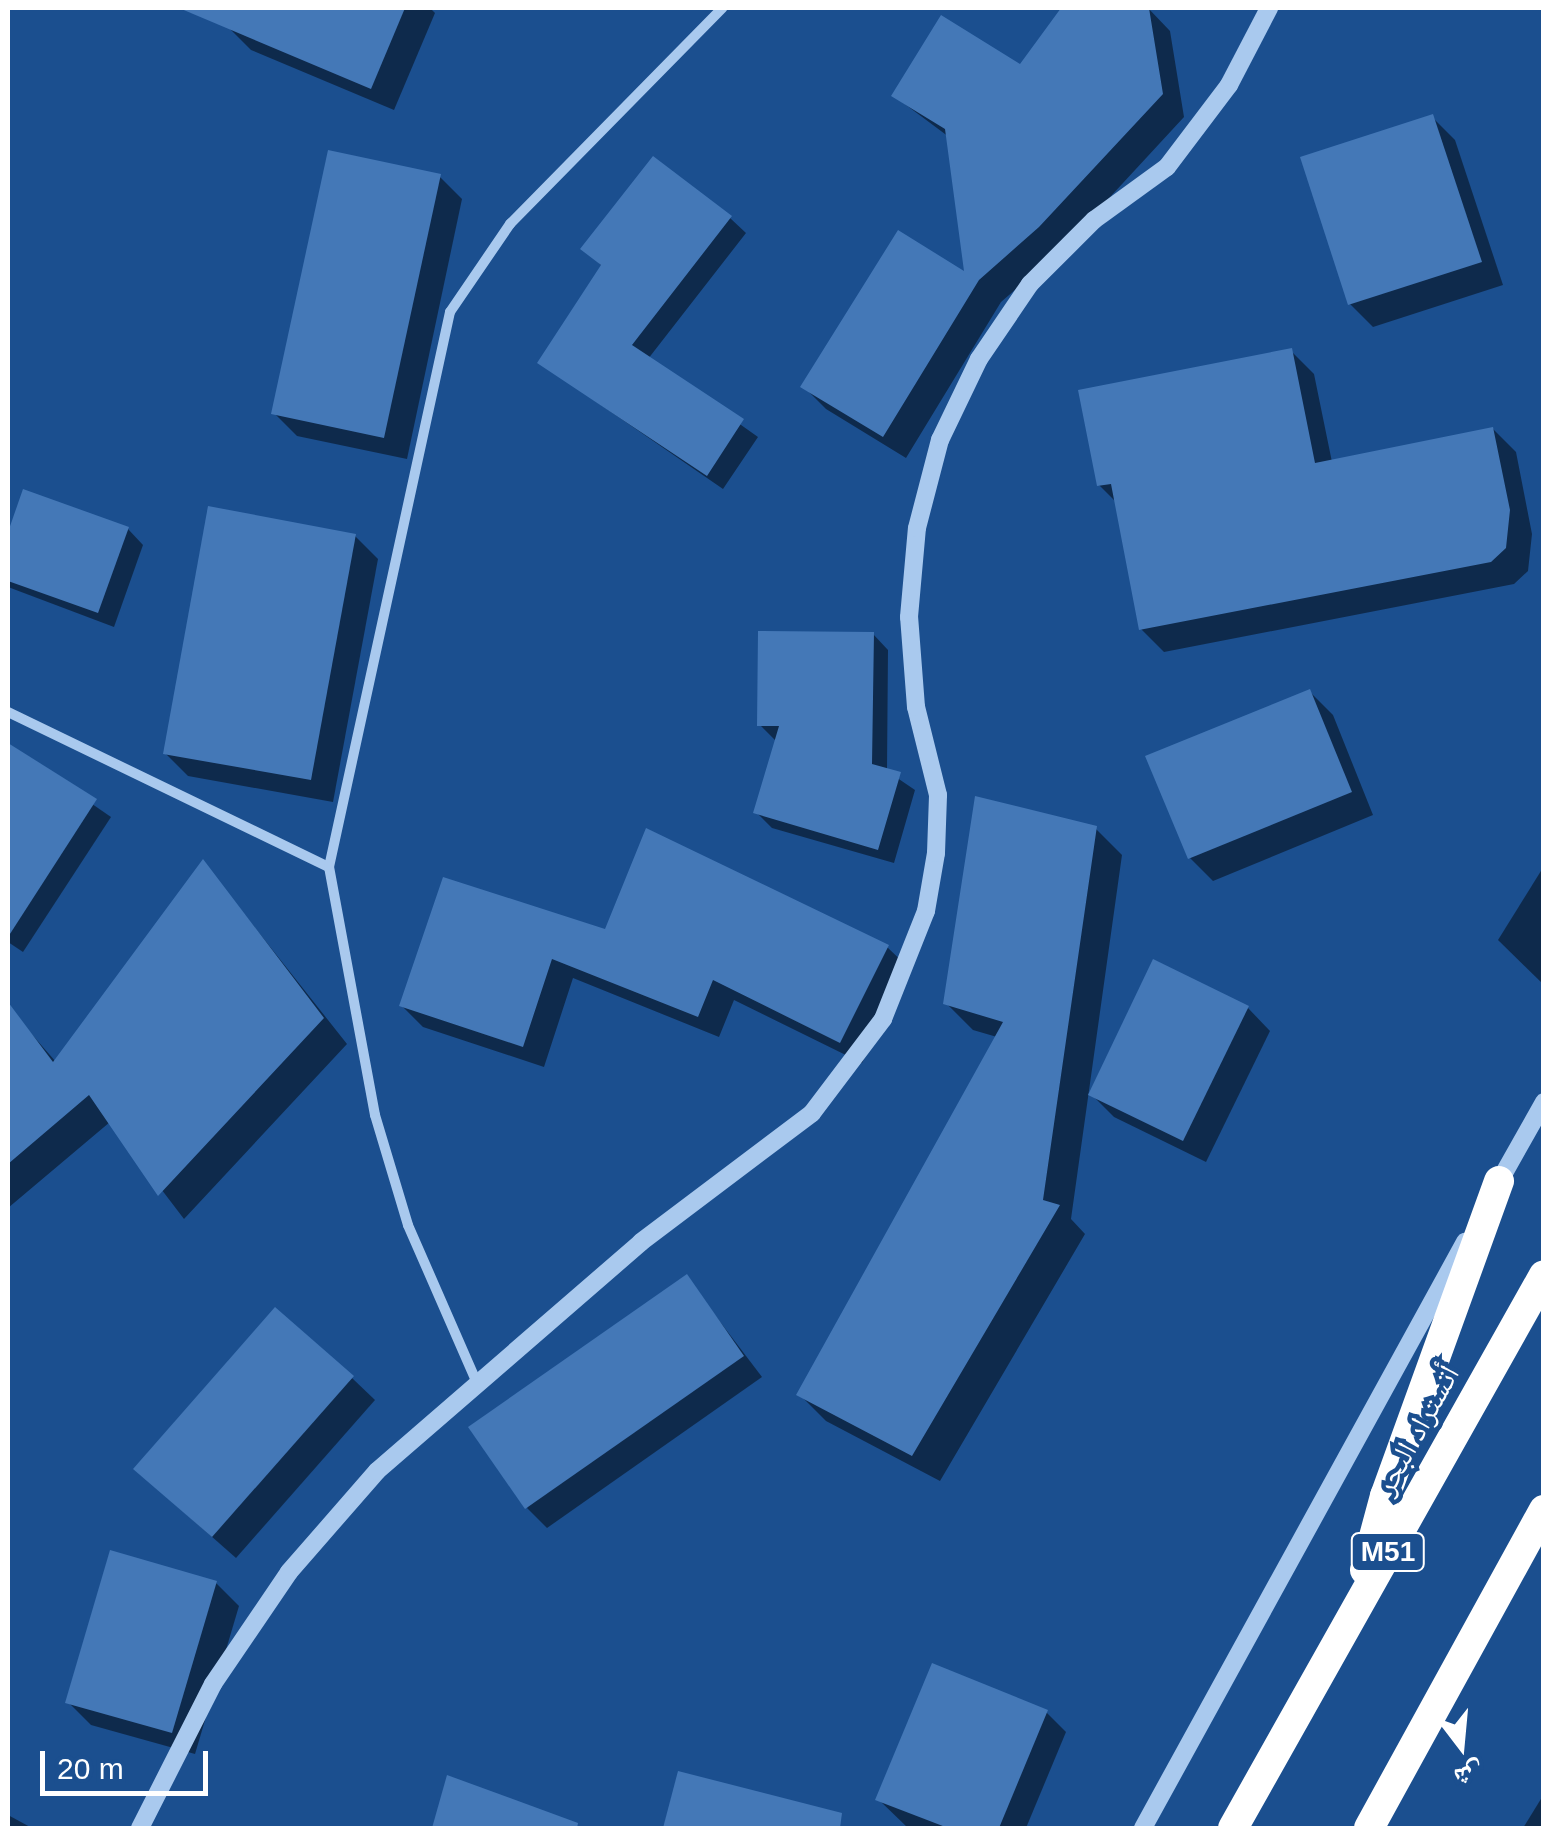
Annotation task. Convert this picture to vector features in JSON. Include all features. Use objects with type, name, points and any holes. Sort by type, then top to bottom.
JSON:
[{"type":"highway","points":[[1354,1612],[1385,1496],[1500,1180]]},
{"type":"highway","name":"أتستراد البحر","points":[[1233,1828],[1544,1275]]},
{"type":"highway","points":[[1369,1828],[1544,1510]]},
{"type":"street","points":[[477,1383],[408,1225],[375,1115],[329,867],[450,312],[510,224],[722,8]]},
{"type":"street","points":[[140,1828],[214,1684],[288,1572],[377,1472],[641,1242],[812,1113],[882,1019],[926,911],[936,853],[938,795],[916,707],[909,618],[917,528],[940,440],[979,359],[1030,284],[1094,220],[1167,167],[1229,85],[1269,8]]},
{"type":"street","points":[[8,712],[329,867]]},
{"type":"street","points":[[1144,1828],[1544,1102]]},
{"type":"building","points":[[179,8],[405,8],[371,89]]},
{"type":"building","points":[[1061,8],[1149,8],[1163,94],[1039,227],[979,280],[883,437],[800,387],[898,230],[964,271],[945,129],[891,96],[941,15],[1020,64]]},
{"type":"building","points":[[1433,114],[1482,262],[1348,305],[1300,157]]},
{"type":"building","points":[[328,150],[441,174],[384,438],[271,414]]},
{"type":"building","points":[[653,156],[732,216],[632,345],[744,419],[707,476],[537,363],[601,265],[580,249]]},
{"type":"building","points":[[1292,348],[1315,463],[1493,427],[1510,510],[1506,548],[1491,562],[1139,630],[1111,484],[1097,486],[1078,390]]},
{"type":"building","points":[[23,489],[129,527],[98,613],[8,581],[8,532]]},
{"type":"building","points":[[208,506],[356,534],[311,780],[163,754]]},
{"type":"building","points":[[758,631],[874,632],[872,764],[901,772],[878,850],[753,813],[779,726],[757,726]]},
{"type":"building","points":[[1310,689],[1352,792],[1188,859],[1145,756]]},
{"type":"building","points":[[8,743],[97,799],[8,937]]},
{"type":"building","points":[[975,796],[1097,826],[1043,1200],[1060,1205],[912,1456],[796,1395],[1003,1022],[943,1004]]},
{"type":"building","points":[[646,828],[889,945],[840,1043],[713,980],[698,1017],[552,959],[523,1047],[399,1006],[443,877],[605,929]]},
{"type":"building","points":[[203,859],[324,1018],[158,1196],[89,1095],[8,1164],[8,1002],[53,1062]]},
{"type":"building","points":[[1153,959],[1249,1006],[1183,1141],[1088,1095]]},
{"type":"building","points":[[687,1274],[744,1356],[525,1509],[468,1427]]},
{"type":"building","points":[[275,1307],[354,1376],[212,1537],[133,1469]]},
{"type":"building","points":[[110,1550],[217,1581],[172,1733],[65,1703]]},
{"type":"building","points":[[932,1663],[1048,1710],[999,1828],[948,1828],[875,1800]]},
{"type":"building","points":[[678,1771],[842,1813],[840,1828],[663,1828]]},
{"type":"building","points":[[447,1775],[578,1823],[577,1828],[432,1828]]}]
